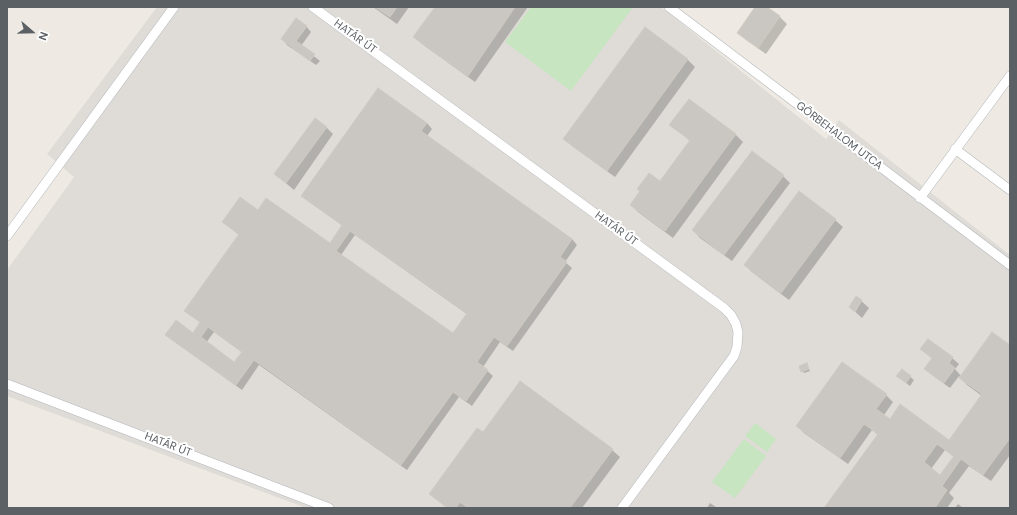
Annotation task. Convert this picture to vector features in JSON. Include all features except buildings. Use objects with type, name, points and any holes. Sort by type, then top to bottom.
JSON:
[{"type":"street","points":[[7,236],[174,7]]},
{"type":"street","name":"HATÁR ÚT","points":[[313,7],[720,305],[731,315],[738,332],[737,347],[734,356],[622,508]]},
{"type":"street","name":"GÖRBEHALOM UTCA","points":[[669,7],[1010,265]]},
{"type":"street","points":[[920,198],[1010,76]]},
{"type":"street","points":[[956,149],[1010,190]]},
{"type":"street","name":"HATÁR ÚT","points":[[7,384],[329,508]]},
{"type":"shaded area","points":[[157,7],[661,7],[826,139],[839,120],[1010,255],[1010,508],[306,508],[7,396],[7,270],[74,177],[47,154]]},
{"type":"green space","points":[[531,7],[633,7],[571,91],[505,42]]},
{"type":"green space","points":[[755,423],[776,439],[767,452],[745,436]]},
{"type":"green space","points":[[744,439],[766,456],[735,498],[712,482]]}]
